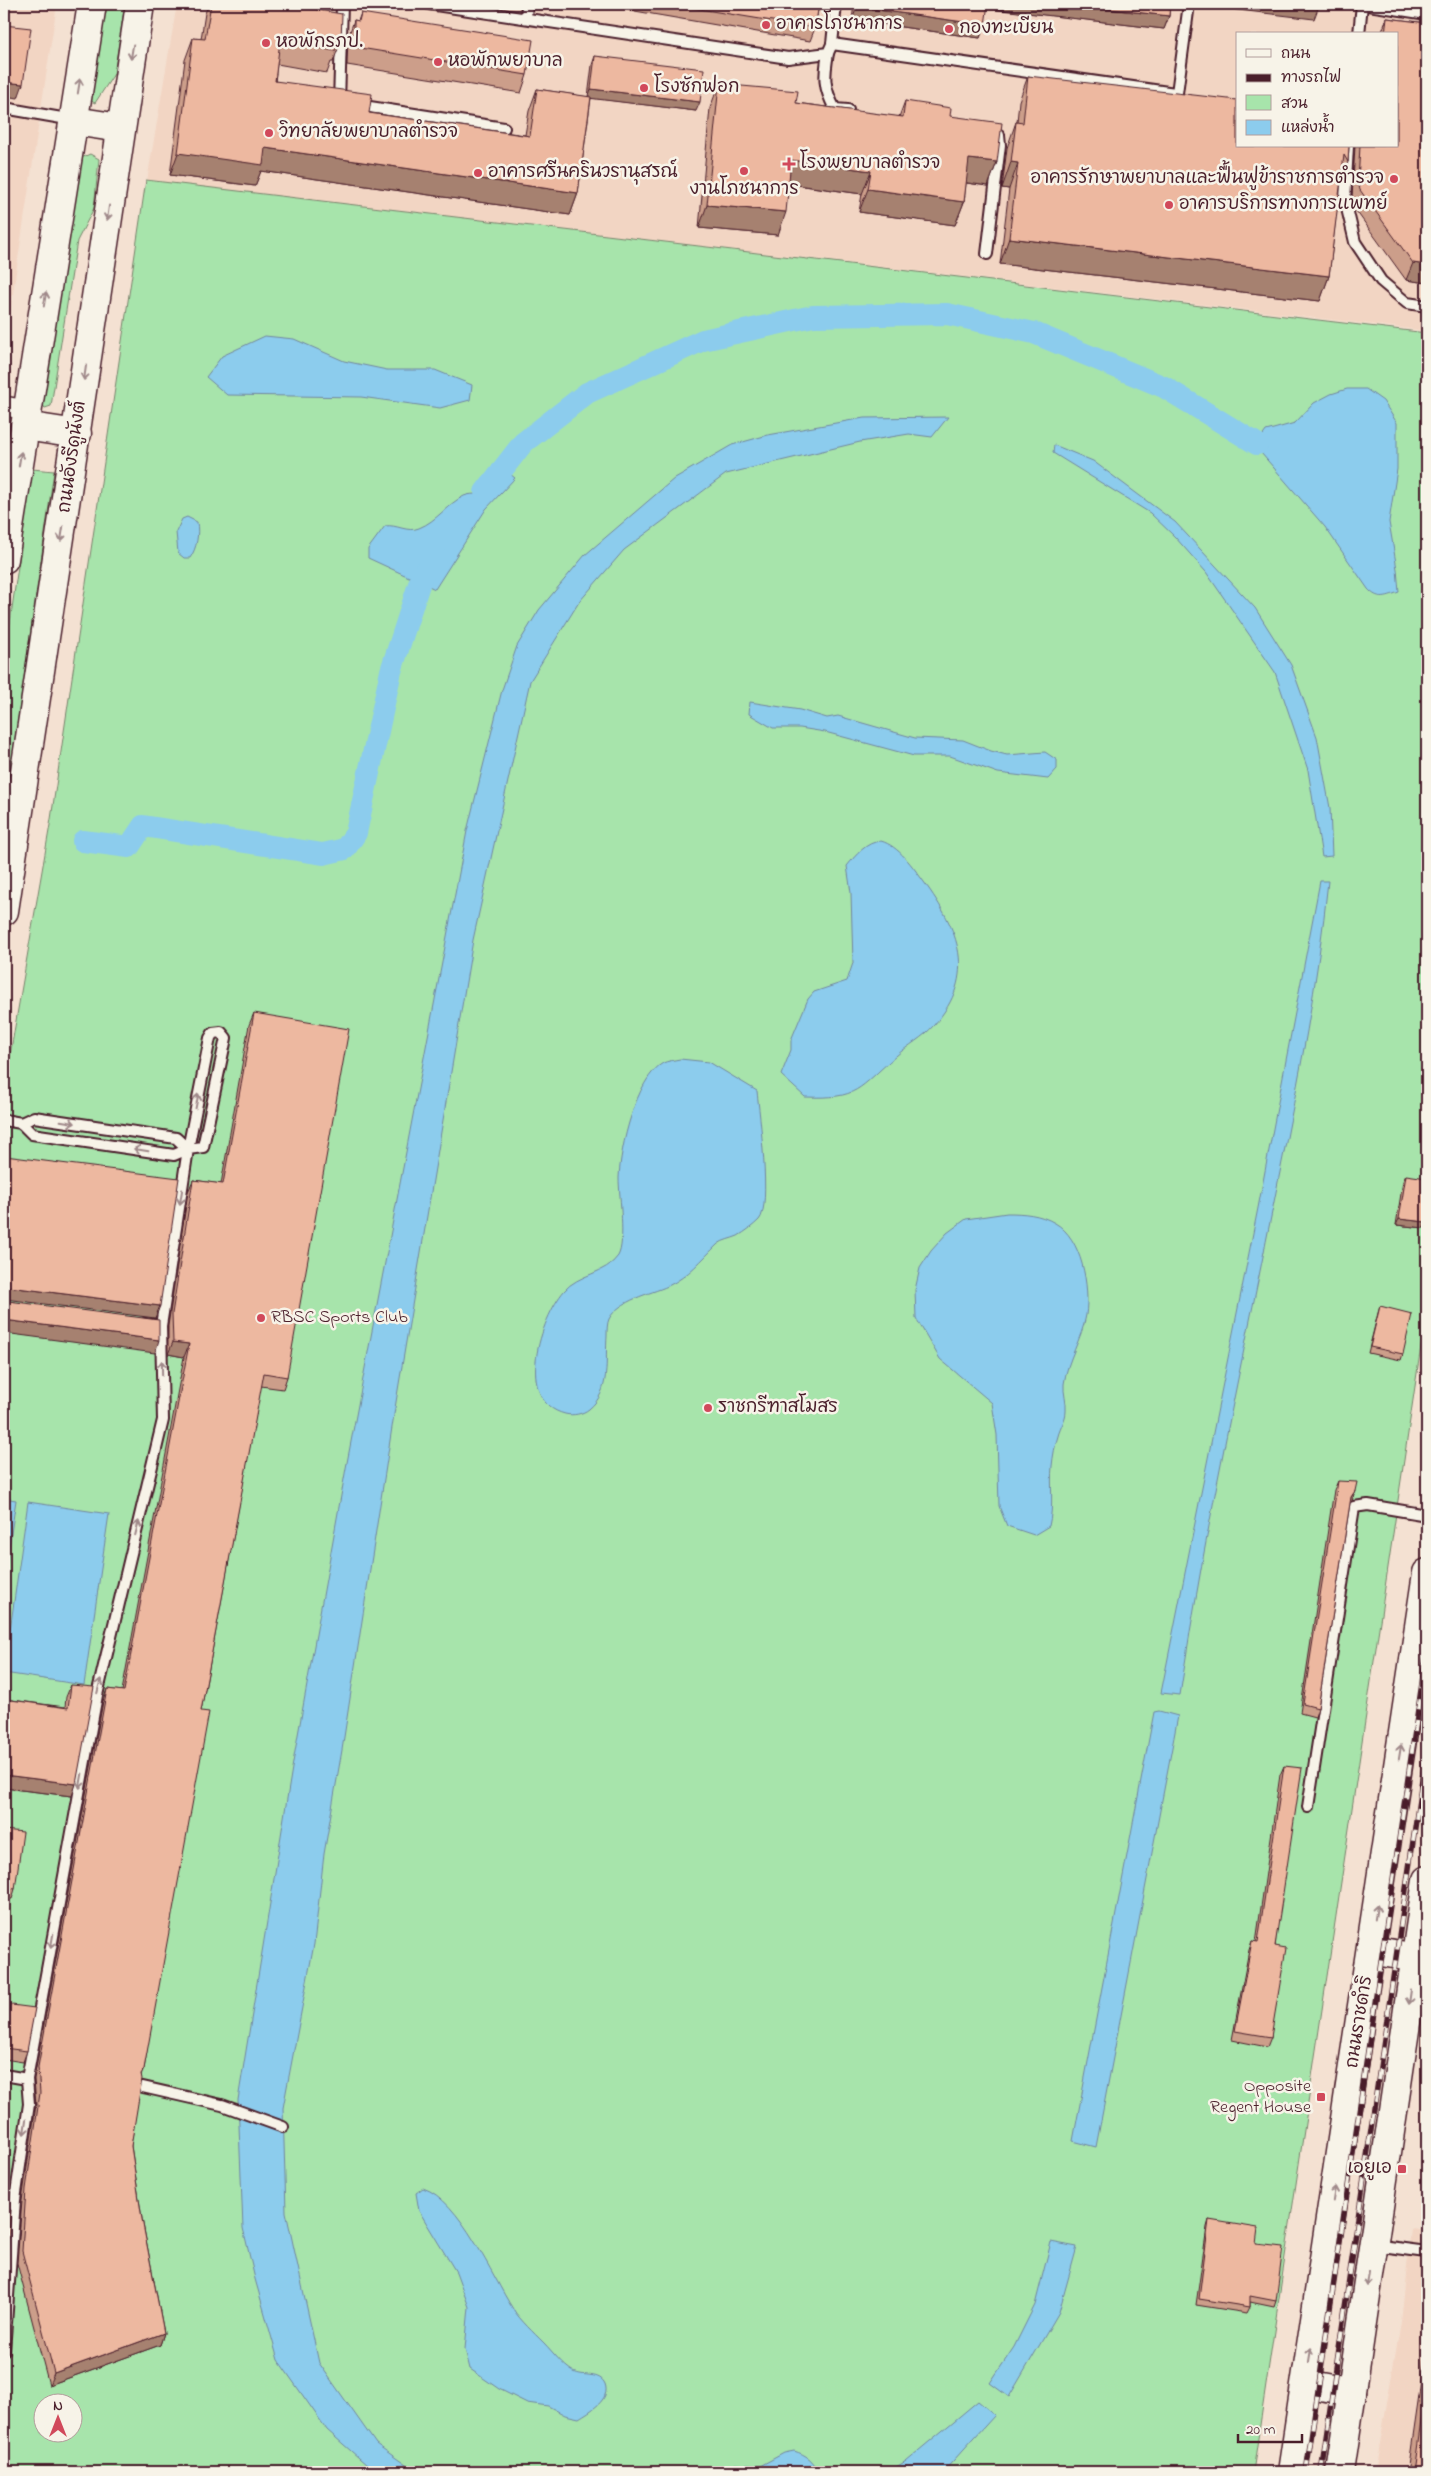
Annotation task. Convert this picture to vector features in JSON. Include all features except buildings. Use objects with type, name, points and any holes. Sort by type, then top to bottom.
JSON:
[{"type":"main road","points":[[4,559],[19,414],[74,121],[92,4]]},
{"type":"main road","name":"ถนนอังรีดูนังต์","points":[[4,911],[140,4]]},
{"type":"main road","points":[[74,121],[120,128]]},
{"type":"main road","points":[[19,414],[77,434]]},
{"type":"main road","name":"ถนนราชดำริ","points":[[1292,2472],[1427,1573]]},
{"type":"main road","points":[[1340,2472],[1373,2245],[1421,1959],[1427,1880]]},
{"type":"main road","points":[[1371,1950],[1421,1959]]},
{"type":"main road","points":[[1306,2384],[1352,2393]]},
{"type":"lane","points":[[342,4],[335,102],[504,128]]},
{"type":"lane","points":[[429,4],[788,58],[830,48],[1181,94],[1189,4]]},
{"type":"lane","points":[[526,18],[527,4]]},
{"type":"lane","points":[[836,4],[824,77],[828,97],[835,109],[854,111]]},
{"type":"lane","points":[[1359,32],[1362,4],[1427,14]]},
{"type":"lane","points":[[4,108],[74,121]]},
{"type":"lane","points":[[982,130],[992,131],[999,135],[1000,144],[987,254]]},
{"type":"lane","points":[[1348,148],[1345,200],[1356,242],[1381,281],[1407,303],[1427,306]]},
{"type":"lane","points":[[4,2350],[15,2200],[29,2104],[27,2079],[87,1733],[163,1420],[161,1326],[188,1149],[210,1038],[213,1032],[220,1032],[226,1038],[203,1147],[188,1149],[174,1156],[32,1134],[21,1123]]},
{"type":"lane","points":[[4,1120],[21,1123],[34,1117],[176,1138],[188,1149]]},
{"type":"lane","points":[[132,1322],[161,1326]]},
{"type":"lane","points":[[1308,1807],[1354,1507],[1368,1504],[1427,1515]]},
{"type":"lane","points":[[4,2075],[27,2079]]},
{"type":"lane","points":[[143,2088],[233,2108],[283,2127]]},
{"type":"lane","points":[[1373,2245],[1427,2252]]},
{"type":"shaded area","points":[[4,4],[57,4],[4,351]]},
{"type":"shaded area","name":"โรงพยาบาลตำรวจ","points":[[177,4],[1427,4],[1427,331],[147,181]]},
{"type":"shaded area","points":[[1411,2229],[1427,2231],[1427,2472],[1375,2472],[1401,2322]]},
{"type":"green space","points":[[103,4],[125,4],[114,74],[95,103],[89,100]]},
{"type":"green space","points":[[90,154],[99,159],[94,208],[77,241],[51,406],[45,408],[41,403],[81,158]]},
{"type":"green space","name":"ราชกรีฑาสโมสร","points":[[146,180],[1427,333],[1427,1306],[1253,2472],[4,2472],[4,1090],[51,819]]},
{"type":"green space","points":[[32,469],[54,471],[4,815],[4,664]]},
{"type":"water","points":[[265,336],[294,339],[344,361],[387,370],[435,370],[472,385],[470,400],[440,408],[361,397],[227,395],[206,377],[222,356]]},
{"type":"water","points":[[1347,389],[1366,389],[1383,401],[1397,423],[1397,469],[1389,522],[1399,592],[1386,596],[1375,595],[1368,589],[1325,527],[1261,453],[1257,444],[1266,431],[1295,423],[1314,403],[1331,394]]},
{"type":"water","points":[[948,417],[932,437],[909,434],[860,442],[726,474],[624,550],[579,602],[530,681],[473,940],[395,1408],[324,1854],[314,1944],[283,2108],[286,2212],[319,2363],[376,2444],[416,2472],[375,2472],[327,2430],[278,2360],[243,2228],[238,2100],[292,1768],[346,1468],[467,831],[502,690],[517,646],[539,610],[585,555],[675,478],[732,445],[768,435],[864,418]]},
{"type":"water","points":[[1054,445],[1093,461],[1175,522],[1255,608],[1291,665],[1317,737],[1330,808],[1332,856],[1322,857],[1308,770],[1275,672],[1206,572],[1175,537],[1150,513],[1053,453]]},
{"type":"water","points":[[500,466],[515,478],[486,509],[435,589],[368,558],[368,549],[385,526],[410,530],[425,525],[458,499],[467,495],[479,494]]},
{"type":"water","points":[[187,517],[197,522],[198,536],[190,558],[184,558],[178,553],[176,532],[182,519]]},
{"type":"water","points":[[750,702],[800,710],[827,718],[838,716],[915,738],[963,740],[1007,755],[1045,752],[1057,760],[1057,769],[1048,779],[998,773],[950,756],[914,756],[825,732],[800,728],[773,728],[749,714]]},
{"type":"water","points":[[881,841],[900,852],[924,882],[947,918],[959,953],[956,988],[948,1006],[930,1030],[901,1052],[865,1084],[848,1094],[805,1097],[781,1075],[791,1050],[791,1040],[808,999],[814,992],[847,981],[853,963],[851,893],[847,866],[866,846]]},
{"type":"water","points":[[1320,881],[1328,881],[1319,956],[1307,1030],[1214,1500],[1180,1695],[1161,1693],[1258,1208]]},
{"type":"water","points":[[680,1059],[709,1062],[757,1091],[765,1179],[763,1212],[759,1220],[752,1227],[738,1236],[718,1244],[675,1282],[627,1302],[614,1312],[607,1325],[606,1375],[601,1394],[587,1411],[575,1415],[565,1414],[549,1406],[540,1393],[536,1376],[536,1358],[540,1338],[555,1304],[564,1291],[577,1281],[606,1267],[618,1256],[622,1240],[620,1165],[631,1115],[637,1098],[653,1071],[663,1063]]},
{"type":"water","points":[[1007,1213],[1037,1216],[1055,1223],[1064,1230],[1078,1251],[1087,1291],[1084,1324],[1068,1366],[1064,1384],[1066,1414],[1057,1439],[1053,1458],[1049,1526],[1034,1535],[1007,1526],[999,1506],[997,1435],[992,1403],[940,1359],[916,1318],[915,1290],[920,1268],[931,1251],[947,1233],[966,1219]]},
{"type":"water","points":[[4,1498],[16,1500],[4,1581]]},
{"type":"water","points":[[28,1502],[109,1514],[84,1685],[4,1673]]},
{"type":"water","points":[[1159,1711],[1178,1716],[1096,2147],[1073,2141],[1154,1712]]},
{"type":"water","points":[[423,2188],[437,2195],[450,2207],[474,2241],[513,2309],[527,2326],[574,2372],[595,2376],[603,2380],[606,2390],[605,2395],[594,2408],[579,2418],[565,2415],[548,2406],[527,2403],[499,2389],[470,2369],[465,2349],[469,2307],[456,2272],[419,2211],[416,2193]]},
{"type":"water","points":[[1051,2242],[1077,2247],[1059,2312],[1009,2397],[990,2383],[1014,2347],[1035,2305]]},
{"type":"water","points":[[978,2401],[995,2415],[943,2472],[888,2472],[906,2461]]},
{"type":"water","points":[[794,2451],[809,2458],[819,2472],[725,2472],[735,2464],[760,2466],[784,2453]]},
{"type":"waterway","points":[[485,492],[523,443],[587,393],[703,340],[813,316],[947,314],[1034,333],[1164,387],[1257,444]]},
{"type":"waterway","points":[[83,841],[129,847],[143,826],[323,854],[345,849],[356,833],[391,671],[422,575],[436,557]]},
{"type":"railway","points":[[1306,2472],[1427,1649]]},
{"type":"railway","points":[[1321,2472],[1427,1745]]},
{"type":"place","name":"อาคารโภชนาการ","points":[[766,25]]},
{"type":"place","name":"กองทะเบียน","points":[[949,29]]},
{"type":"place","name":"หอพักรภป.","points":[[266,43]]},
{"type":"place","name":"หอพักพยาบาล","points":[[438,62]]},
{"type":"place","name":"โรงซักฟอก","points":[[644,88]]},
{"type":"place","name":"วิทยาลัยพยาบาลตำรวจ","points":[[269,133]]},
{"type":"place","name":"โรงพยาบาลตำรวจ","points":[[789,164]]},
{"type":"place","name":"งานโภชนาการ","points":[[744,171]]},
{"type":"place","name":"อาคารศรีนครินวรานุสรณ์","points":[[478,173]]},
{"type":"place","name":"อาคารรักษาพยาบาลและฟื้นฟูข้าราชการตำรวจ","points":[[1394,179]]},
{"type":"place","name":"อาคารบริการทางการแพทย์","points":[[1169,205]]},
{"type":"place","name":"RBSC Sports Club","points":[[261,1318]]},
{"type":"place","name":"ราชกรีฑาสโมสร","points":[[708,1408]]},
{"type":"place","name":"Opposite Regent House","points":[[1321,2097]]},
{"type":"place","name":"เอยูเอ","points":[[1402,2169]]}]
